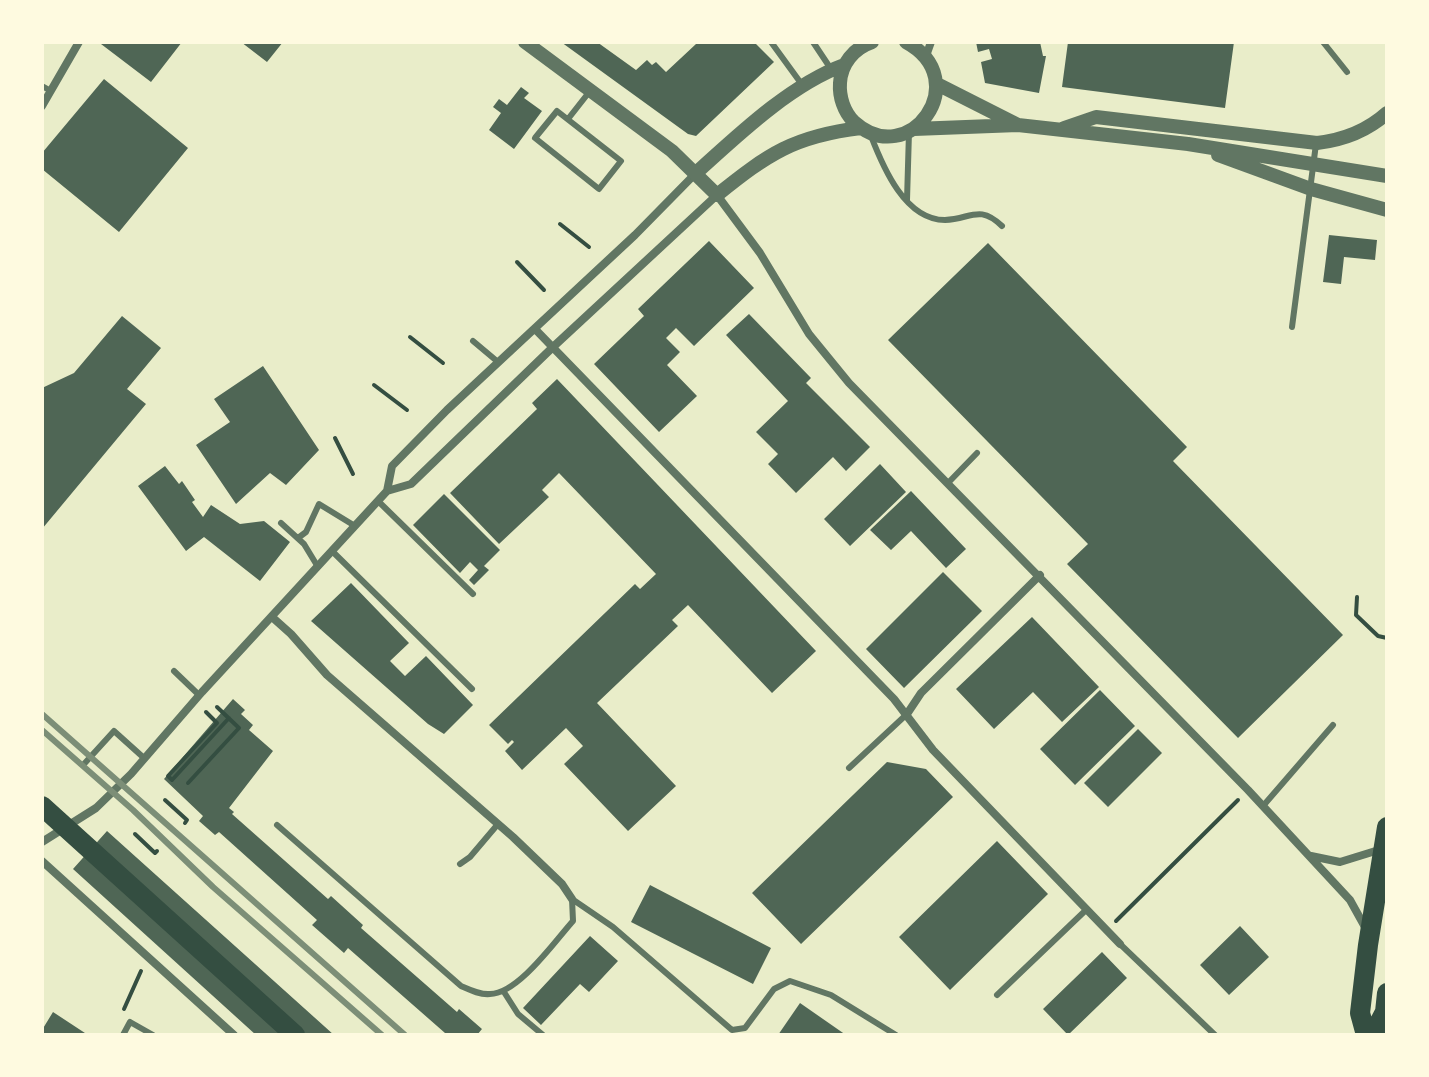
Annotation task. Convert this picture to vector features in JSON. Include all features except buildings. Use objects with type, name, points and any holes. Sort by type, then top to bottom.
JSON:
[{"type":"highway","points":[[42,806],[295,1035]]},
{"type":"highway","points":[[1366,1035],[1360,1013],[1387,827]]},
{"type":"highway","points":[[1373,1035],[1385,1012],[1387,993]]},
{"type":"street","points":[[42,106],[46,88],[79,42]]},
{"type":"street","points":[[525,42],[672,151],[717,195],[760,253],[809,334],[849,383],[1040,575],[1310,856],[1355,907],[1365,927],[1368,945]]},
{"type":"street","points":[[43,839],[96,808],[144,758],[387,491],[392,466],[498,362],[736,136],[803,86],[838,68],[872,42]]},
{"type":"street","points":[[906,42],[928,49],[937,84],[932,110],[911,130]]},
{"type":"street","points":[[838,68],[843,106],[850,118],[865,130],[883,136],[911,130],[1018,125],[1188,144],[1387,176]]},
{"type":"street","points":[[937,84],[1018,125]]},
{"type":"street","points":[[1060,130],[1096,117],[1317,143],[1352,135],[1387,113]]},
{"type":"street","points":[[387,491],[411,484],[553,347],[717,195],[756,164],[783,147],[825,132],[865,130]]},
{"type":"street","points":[[1188,144],[1311,189],[1387,210]]},
{"type":"street","points":[[535,329],[907,714],[933,750],[1120,944]]},
{"type":"street","points":[[907,714],[921,693],[1040,575]]},
{"type":"street","points":[[272,617],[327,675],[498,824],[562,884],[572,899]]},
{"type":"street","points":[[1310,856],[1340,862],[1383,849]]},
{"type":"street","points":[[42,861],[234,1035]]},
{"type":"lane","points":[[771,42],[803,86]]},
{"type":"lane","points":[[813,42],[838,68]]},
{"type":"lane","points":[[1323,42],[1347,72]]},
{"type":"lane","points":[[568,119],[590,91]]},
{"type":"lane","points":[[557,111],[568,119],[621,161],[599,189],[535,138],[557,111]]},
{"type":"lane","points":[[865,130],[883,169],[907,201],[918,210],[943,220],[977,213],[992,217],[1002,226]]},
{"type":"lane","points":[[907,201],[911,130]]},
{"type":"lane","points":[[1292,327],[1317,143]]},
{"type":"lane","points":[[473,341],[498,362]]},
{"type":"lane","points":[[948,483],[977,453]]},
{"type":"lane","points":[[378,501],[473,594]]},
{"type":"lane","points":[[298,538],[306,532],[319,504],[355,526]]},
{"type":"lane","points":[[281,523],[298,538],[318,567]]},
{"type":"lane","points":[[332,551],[472,689]]},
{"type":"lane","points":[[174,671],[199,695]]},
{"type":"lane","points":[[849,768],[907,714]]},
{"type":"lane","points":[[1263,806],[1333,725]]},
{"type":"lane","points":[[84,764],[114,731],[144,758]]},
{"type":"lane","points":[[460,864],[470,857],[498,824]]},
{"type":"lane","points":[[277,825],[461,986],[475,992],[504,992],[518,982],[573,921],[572,899]]},
{"type":"lane","points":[[572,899],[613,927],[732,1030],[745,1028],[774,989],[790,981],[831,995],[896,1035]]},
{"type":"lane","points":[[997,995],[1087,909]]},
{"type":"lane","points":[[1120,944],[1215,1035]]},
{"type":"lane","points":[[504,992],[518,1014],[543,1035]]},
{"type":"lane","points":[[123,1035],[130,1022],[153,1035]]},
{"type":"path","points":[[560,224],[589,247]]},
{"type":"path","points":[[517,262],[544,290]]},
{"type":"path","points":[[410,337],[443,363]]},
{"type":"path","points":[[374,385],[407,410]]},
{"type":"path","points":[[335,438],[353,474]]},
{"type":"path","points":[[1357,597],[1356,615],[1378,636],[1387,638]]},
{"type":"path","points":[[188,783],[239,728],[217,707]]},
{"type":"path","points":[[210,715],[217,723],[168,776],[172,780],[229,718]]},
{"type":"path","points":[[1107,930],[1248,790]]},
{"type":"path","points":[[165,800],[187,820],[185,823]]},
{"type":"path","points":[[135,834],[155,853],[157,851]]},
{"type":"path","points":[[130,1022],[123,1008],[148,958]]},
{"type":"railway","points":[[42,714],[405,1035]]},
{"type":"railway","points":[[42,730],[133,810],[213,887],[382,1035]]}]
